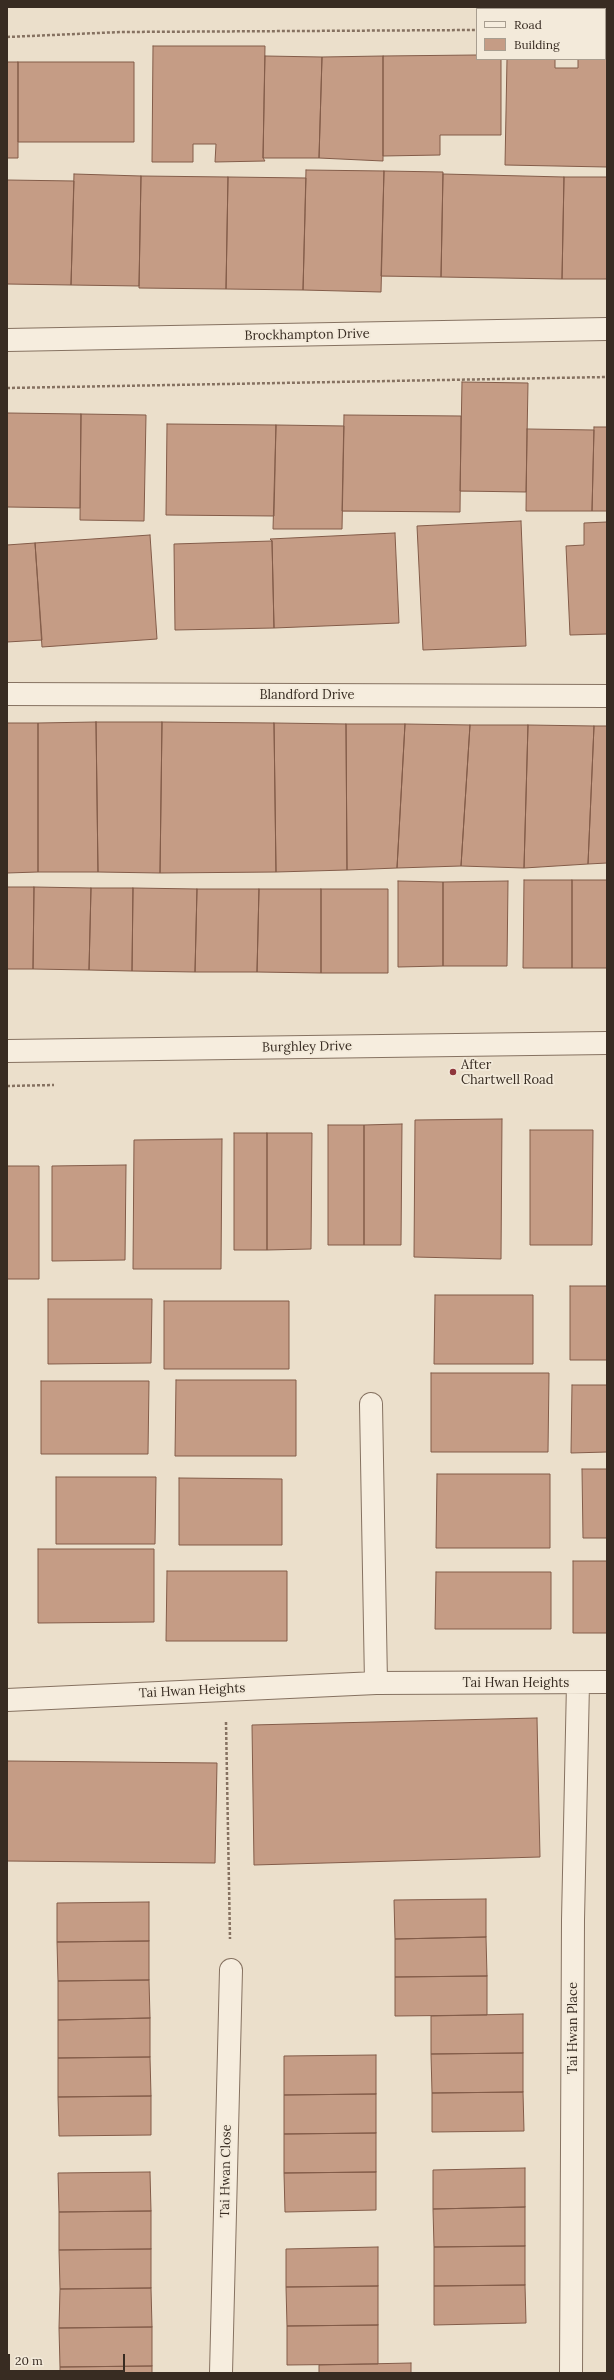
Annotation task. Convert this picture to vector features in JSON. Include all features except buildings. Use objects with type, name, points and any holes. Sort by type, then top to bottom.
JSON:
[{"type":"street","name":"Brockhampton Drive","points":[[7,340],[607,329]]},
{"type":"street","name":"Blandford Drive","points":[[7,694],[607,696]]},
{"type":"street","name":"Burghley Drive","points":[[7,1051],[607,1043]]},
{"type":"street","points":[[371,1404],[376,1683]]},
{"type":"street","name":"Tai Hwan Heights","points":[[7,1700],[376,1683],[607,1682]]},
{"type":"street","name":"Tai Hwan Place","points":[[571,2373],[573,1928],[578,1683]]},
{"type":"street","name":"Tai Hwan Close","points":[[221,2373],[231,1970]]},
{"type":"path","points":[[7,37],[121,32],[476,30]]},
{"type":"path","points":[[7,388],[607,377]]},
{"type":"path","points":[[225,1690],[231,1970]]},
{"type":"place","name":"After Chartwell Road","points":[[453,1072]]}]
